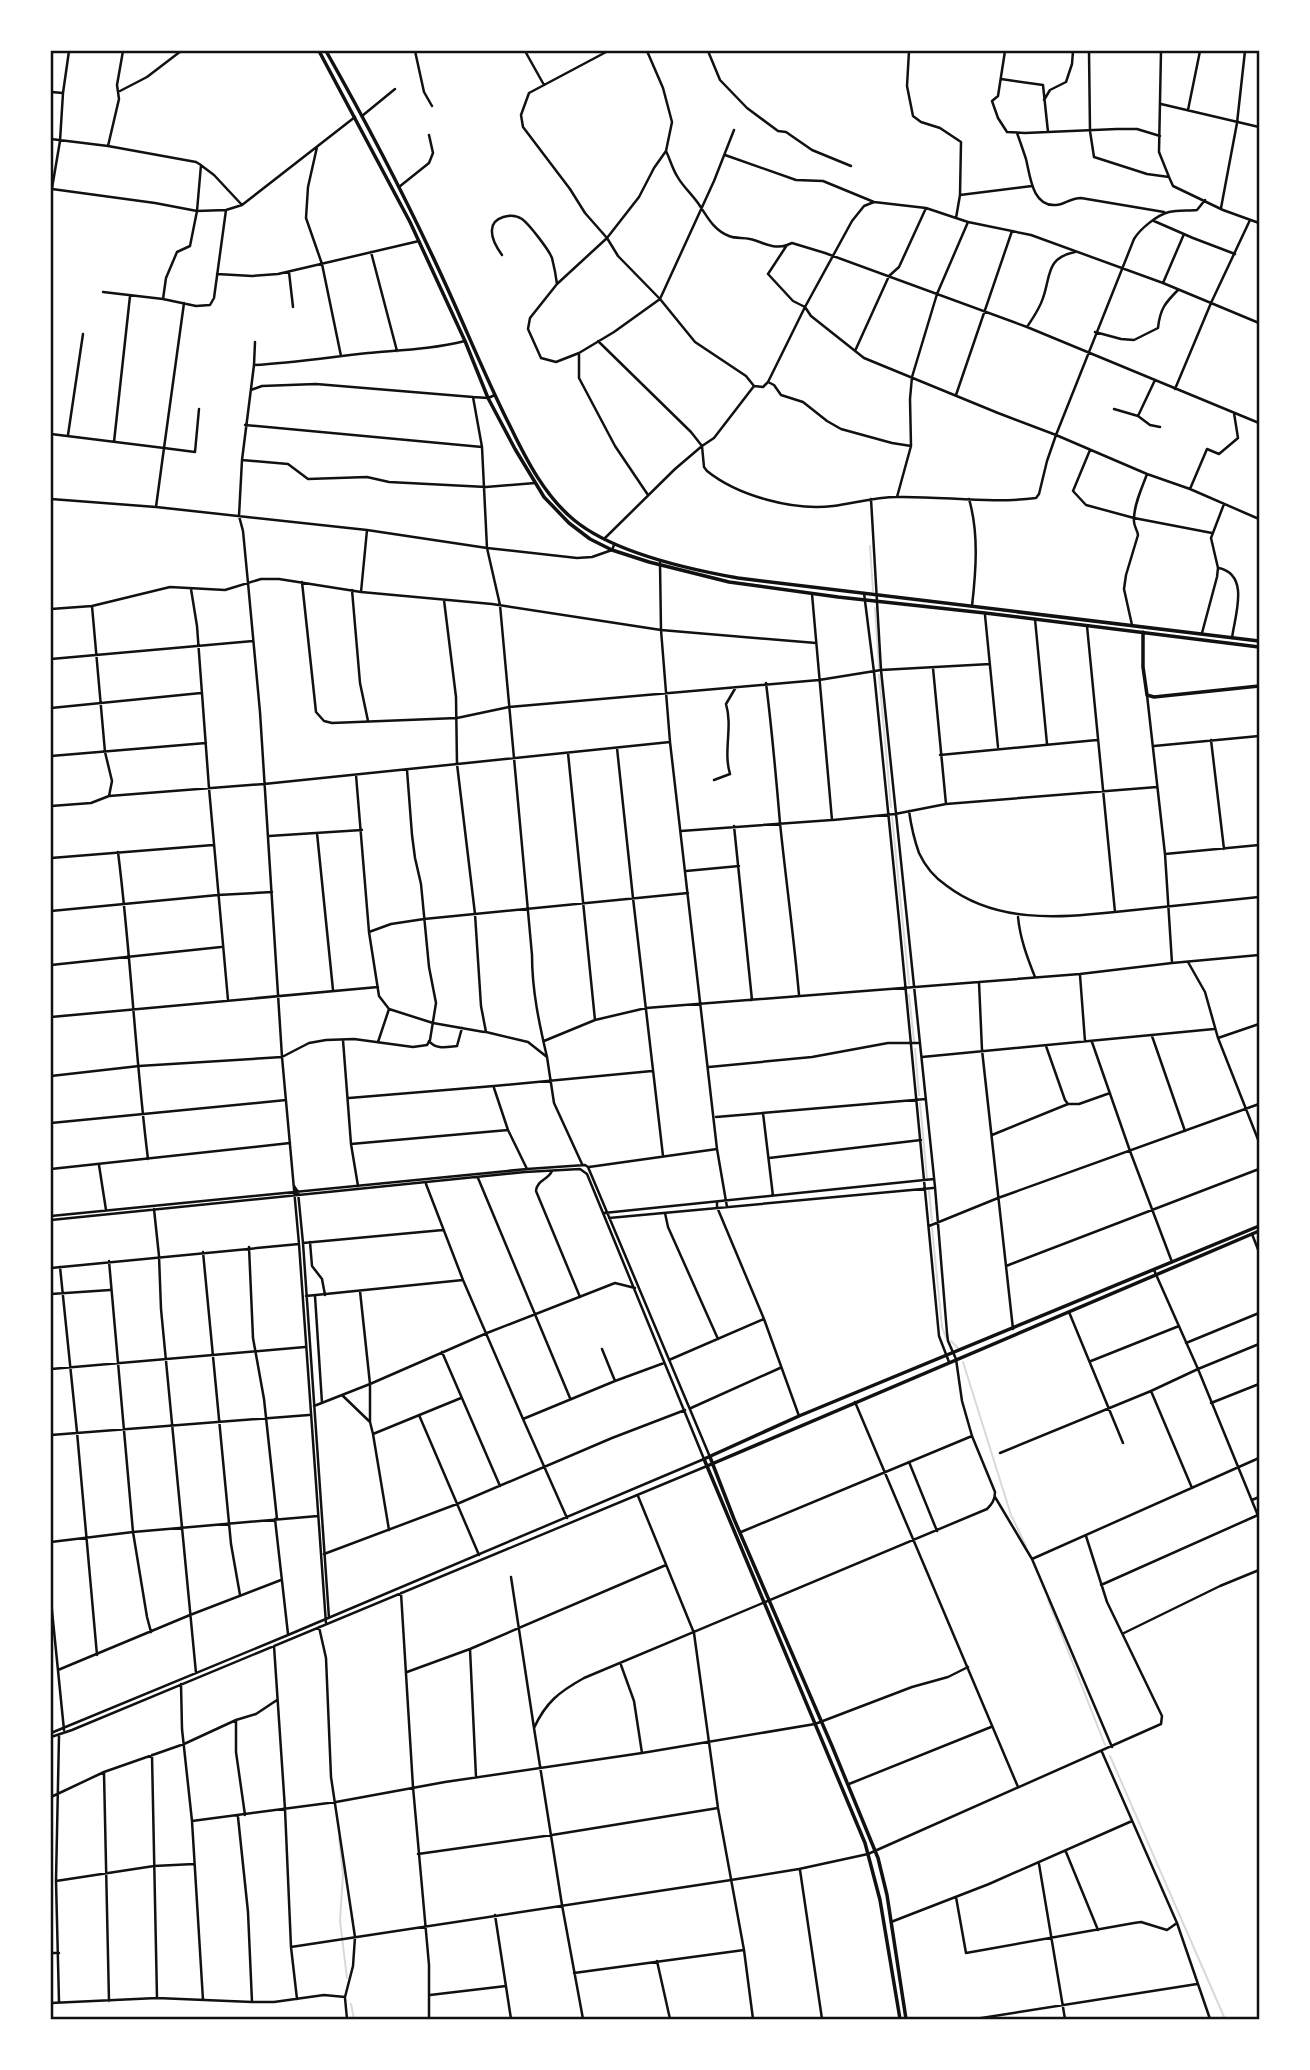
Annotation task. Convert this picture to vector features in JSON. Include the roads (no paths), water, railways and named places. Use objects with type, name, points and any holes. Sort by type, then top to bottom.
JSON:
[{"type":"street","points":[[51,194],[60,141],[69,51]]},
{"type":"street","points":[[108,146],[119,99],[117,86],[123,51]]},
{"type":"street","points":[[119,92],[147,77],[181,51]]},
{"type":"street","points":[[318,51],[419,241],[488,398],[535,483],[544,497],[569,523],[590,539],[721,580],[864,600],[985,610],[1259,641]]},
{"type":"street","points":[[326,51],[399,187],[520,446],[549,494],[573,520],[613,547]]},
{"type":"street","points":[[415,51],[424,92],[432,106]]},
{"type":"street","points":[[526,51],[544,85]]},
{"type":"street","points":[[608,51],[529,93],[521,115],[523,127],[618,256],[660,299],[695,342],[746,376],[754,386],[763,387],[768,382],[805,307],[858,213],[864,206],[874,202]]},
{"type":"street","points":[[647,51],[663,88],[672,122],[666,151],[639,197],[607,238],[557,285],[530,318],[528,328],[541,358],[556,362],[579,353],[660,299],[734,130]]},
{"type":"street","points":[[708,51],[720,80],[747,108],[778,131],[786,132],[812,150],[852,166]]},
{"type":"street","points":[[909,51],[907,86],[913,116],[920,122],[940,128],[961,142],[960,195],[956,218]]},
{"type":"street","points":[[1005,51],[998,96],[992,101],[998,118],[1007,131],[1017,133],[1138,129],[1160,136]]},
{"type":"street","points":[[1044,100],[1050,90],[1066,82],[1073,51]]},
{"type":"street","points":[[1089,51],[1090,131],[1095,159],[1146,174],[1169,177]]},
{"type":"street","points":[[1161,51],[1158,152],[1173,186],[1259,223]]},
{"type":"street","points":[[1188,110],[1200,51]]},
{"type":"street","points":[[1221,208],[1237,122],[1245,51]]},
{"type":"street","points":[[1001,79],[1044,85],[1048,132]]},
{"type":"street","points":[[362,116],[395,89]]},
{"type":"street","points":[[51,92],[63,93]]},
{"type":"street","points":[[1161,104],[1259,127]]},
{"type":"street","points":[[51,189],[197,211],[226,210],[242,205],[355,117]]},
{"type":"street","points":[[1017,133],[1032,187],[1042,201],[1051,205],[1062,204],[1071,198],[1082,198],[1166,212],[1197,210],[1205,200]]},
{"type":"street","points":[[399,187],[429,163],[433,153],[429,135]]},
{"type":"street","points":[[51,139],[188,159],[214,175],[242,205]]},
{"type":"street","points":[[317,147],[308,187],[306,218],[322,264],[341,356]]},
{"type":"street","points":[[666,151],[675,174],[701,207],[705,217],[732,238],[750,238],[775,246],[792,243],[890,276],[1027,327],[1259,423]]},
{"type":"street","points":[[725,155],[796,180],[824,181],[874,202],[926,208],[968,222],[1031,234],[1163,283],[1259,323]]},
{"type":"street","points":[[163,299],[166,278],[177,253],[190,246],[197,211],[201,165]]},
{"type":"street","points":[[960,195],[1032,187]]},
{"type":"street","points":[[855,352],[890,276],[899,267],[926,208]]},
{"type":"street","points":[[103,292],[203,306],[211,303],[226,210]]},
{"type":"street","points":[[598,341],[679,418],[702,446],[704,467],[712,475],[769,500],[803,506],[823,506],[897,497],[1036,498],[1040,494],[1046,461],[1121,268],[1138,232],[1166,212]]},
{"type":"street","points":[[502,255],[491,233],[494,223],[509,216],[522,219],[550,254],[557,285]]},
{"type":"street","points":[[1154,220],[1235,254]]},
{"type":"street","points":[[1175,388],[1250,220]]},
{"type":"street","points":[[897,497],[911,446],[912,377],[937,295],[968,222]]},
{"type":"street","points":[[956,395],[1012,230]]},
{"type":"street","points":[[1163,283],[1184,234]]},
{"type":"street","points":[[217,274],[252,276],[289,272],[419,241]]},
{"type":"street","points":[[787,245],[768,274],[793,301],[805,307],[811,316],[864,358],[1259,519]]},
{"type":"street","points":[[371,252],[397,351]]},
{"type":"street","points":[[1027,327],[1043,299],[1054,262],[1061,255],[1076,252]]},
{"type":"street","points":[[289,272],[293,307]]},
{"type":"street","points":[[1095,332],[1133,340],[1158,328],[1159,315],[1164,304],[1178,290]]},
{"type":"street","points":[[114,442],[130,296]]},
{"type":"street","points":[[156,507],[184,303]]},
{"type":"street","points":[[68,435],[83,334]]},
{"type":"street","points":[[254,365],[430,349],[465,341]]},
{"type":"street","points":[[255,342],[245,425],[239,516],[243,531],[260,712],[282,1057],[306,1296],[327,1621]]},
{"type":"street","points":[[579,353],[579,378],[615,446],[649,495]]},
{"type":"street","points":[[1138,416],[1155,380]]},
{"type":"street","points":[[768,382],[780,395],[803,402],[841,429],[911,446]]},
{"type":"street","points":[[250,390],[262,386],[316,384],[488,398],[495,395]]},
{"type":"street","points":[[604,539],[702,446],[714,438],[754,386]]},
{"type":"street","points":[[473,397],[486,487],[487,548],[500,605],[533,988],[556,1109],[583,1165]]},
{"type":"street","points":[[51,434],[195,452],[199,409]]},
{"type":"street","points":[[1114,409],[1138,416],[1145,423],[1160,427]]},
{"type":"street","points":[[1190,489],[1207,449],[1219,454],[1238,439],[1234,413]]},
{"type":"street","points":[[245,425],[482,447]]},
{"type":"street","points":[[1090,449],[1073,491],[1086,505],[1212,533]]},
{"type":"street","points":[[242,460],[288,464],[308,479],[367,477],[389,482],[486,487],[535,483]]},
{"type":"street","points":[[1133,626],[1124,589],[1138,535],[1133,522],[1135,507],[1147,474]]},
{"type":"street","points":[[51,499],[156,507],[368,530],[577,558],[592,557],[613,547]]},
{"type":"street","points":[[871,499],[881,670],[926,1099],[948,1341],[956,1359],[962,1401],[972,1436],[995,1497],[1032,1559],[1112,1747]]},
{"type":"street","points":[[969,499],[975,533],[972,606]]},
{"type":"street","points":[[1202,633],[1218,568],[1211,544],[1212,533],[1224,504]]},
{"type":"street","points":[[362,592],[368,530]]},
{"type":"street","points":[[660,562],[738,578],[972,606],[1035,619],[1259,648]]},
{"type":"street","points":[[660,562],[661,630],[670,742],[717,1149],[727,1207]]},
{"type":"street","points":[[1218,568],[1231,573],[1237,580],[1239,590],[1232,638]]},
{"type":"street","points":[[51,608],[92,606],[170,587],[225,590],[261,579],[279,579],[362,592],[500,605],[661,630],[816,643]]},
{"type":"street","points":[[302,582],[316,712],[324,721],[332,723],[457,718],[509,707],[819,680],[881,670],[990,664]]},
{"type":"street","points":[[191,589],[199,645],[228,1000]]},
{"type":"street","points":[[352,590],[360,683],[368,721]]},
{"type":"street","points":[[812,593],[832,820]]},
{"type":"street","points":[[863,593],[874,672],[939,1336],[949,1362]]},
{"type":"street","points":[[444,600],[457,718],[457,764],[475,915],[481,1006],[486,1032]]},
{"type":"street","points":[[92,606],[105,752],[112,781],[109,796]]},
{"type":"street","points":[[985,610],[999,749]]},
{"type":"street","points":[[1035,619],[1048,745]]},
{"type":"street","points":[[1087,626],[1115,912]]},
{"type":"street","points":[[1143,632],[1143,667],[1170,906],[1172,964]]},
{"type":"street","points":[[51,659],[253,641]]},
{"type":"street","points":[[933,666],[946,804]]},
{"type":"street","points":[[766,683],[799,995]]},
{"type":"street","points":[[1147,695],[1259,686]]},
{"type":"street","points":[[714,780],[730,774],[727,763],[730,718],[726,704],[736,687]]},
{"type":"street","points":[[51,708],[202,692]]},
{"type":"street","points":[[1154,746],[1259,736]]},
{"type":"street","points":[[940,755],[1097,740]]},
{"type":"street","points":[[1211,740],[1224,849]]},
{"type":"street","points":[[51,806],[91,803],[109,796],[264,785],[670,742]]},
{"type":"street","points":[[51,756],[206,743]]},
{"type":"street","points":[[617,748],[663,1156]]},
{"type":"street","points":[[568,753],[594,1020]]},
{"type":"street","points":[[51,1076],[139,1066],[282,1057],[309,1043],[342,1038],[413,1047],[425,1046],[429,1041],[436,1003],[412,835],[407,770]]},
{"type":"street","points":[[356,775],[369,932],[379,996],[389,1009],[433,1023],[528,1042],[547,1057]]},
{"type":"street","points":[[681,831],[888,815],[946,804],[1157,788]]},
{"type":"street","points":[[908,811],[920,855],[939,881],[960,897],[977,905],[1018,915],[1067,916],[1259,897]]},
{"type":"street","points":[[734,826],[752,1000]]},
{"type":"street","points":[[269,836],[362,830]]},
{"type":"street","points":[[317,834],[333,991]]},
{"type":"street","points":[[51,858],[214,845]]},
{"type":"street","points":[[1165,855],[1259,845]]},
{"type":"street","points":[[118,852],[148,1158]]},
{"type":"street","points":[[686,871],[739,866]]},
{"type":"street","points":[[51,911],[272,892]]},
{"type":"street","points":[[369,932],[391,924],[424,919],[688,893]]},
{"type":"street","points":[[1018,915],[1024,951],[1035,977]]},
{"type":"street","points":[[51,965],[223,947]]},
{"type":"street","points":[[544,1041],[594,1020],[646,1008],[1080,974],[1259,955]]},
{"type":"street","points":[[1188,962],[1205,992],[1214,1029],[1259,1142]]},
{"type":"street","points":[[1080,974],[1085,1041]]},
{"type":"street","points":[[979,982],[982,1051],[1013,1329]]},
{"type":"street","points":[[51,1017],[378,987]]},
{"type":"street","points":[[377,1043],[389,1009]]},
{"type":"street","points":[[1218,1038],[1259,1024]]},
{"type":"street","points":[[429,1041],[438,1047],[457,1046],[462,1028]]},
{"type":"street","points":[[921,1057],[1214,1029]]},
{"type":"street","points":[[1152,1036],[1185,1131]]},
{"type":"street","points":[[342,1038],[351,1144],[358,1186]]},
{"type":"street","points":[[1091,1041],[1172,1262]]},
{"type":"street","points":[[709,1067],[812,1056],[888,1043],[920,1043]]},
{"type":"street","points":[[1046,1046],[1068,1104]]},
{"type":"street","points":[[349,1098],[494,1087],[654,1070]]},
{"type":"street","points":[[494,1087],[508,1129],[527,1169]]},
{"type":"street","points":[[992,1135],[1068,1104],[1073,1105],[1110,1093]]},
{"type":"street","points":[[715,1118],[926,1099]]},
{"type":"street","points":[[51,1123],[286,1100]]},
{"type":"street","points":[[929,1226],[998,1198],[1259,1104]]},
{"type":"street","points":[[763,1113],[773,1196]]},
{"type":"street","points":[[351,1144],[508,1129]]},
{"type":"street","points":[[769,1158],[921,1140]]},
{"type":"street","points":[[51,1169],[290,1143]]},
{"type":"street","points":[[51,1218],[527,1169],[583,1165],[588,1167],[717,1149]]},
{"type":"street","points":[[99,1165],[106,1211]]},
{"type":"street","points":[[588,1167],[664,1363],[868,1854],[880,1900],[900,2019]]},
{"type":"street","points":[[51,1218],[580,1169],[584,1171],[606,1213]]},
{"type":"street","points":[[1006,1266],[1259,1169]]},
{"type":"street","points":[[552,1171],[551,1175],[540,1182],[536,1191],[580,1297]]},
{"type":"street","points":[[478,1178],[570,1399]]},
{"type":"street","points":[[606,1213],[933,1179]]},
{"type":"street","points":[[425,1184],[463,1280],[566,1518]]},
{"type":"street","points":[[608,1218],[934,1187]]},
{"type":"street","points":[[717,1202],[717,1208],[764,1319],[799,1416]]},
{"type":"street","points":[[154,1209],[196,1673]]},
{"type":"street","points":[[665,1212],[668,1227],[718,1339]]},
{"type":"street","points":[[608,1218],[875,1850],[883,1877],[906,2019]]},
{"type":"street","points":[[51,1735],[59,1734],[288,1635],[401,1593],[707,1466],[1069,1312],[1172,1262],[1252,1234],[1259,1228]]},
{"type":"street","points":[[51,1735],[319,1627],[327,1621],[710,1457],[799,1416],[1259,1228]]},
{"type":"street","points":[[51,1268],[443,1230]]},
{"type":"street","points":[[1252,1234],[1258,1242],[1259,1252]]},
{"type":"street","points":[[310,1242],[312,1266],[323,1279],[325,1294]]},
{"type":"street","points":[[301,1243],[327,1621]]},
{"type":"street","points":[[249,1247],[256,1352],[264,1399],[288,1635]]},
{"type":"street","points":[[203,1252],[229,1523],[240,1595]]},
{"type":"street","points":[[109,1261],[133,1532],[151,1632]]},
{"type":"street","points":[[60,1267],[97,1655]]},
{"type":"street","points":[[1101,1585],[1259,1516],[1155,1272]]},
{"type":"street","points":[[306,1296],[463,1280]]},
{"type":"street","points":[[314,1406],[486,1333],[615,1283],[635,1288]]},
{"type":"street","points":[[51,1294],[111,1290]]},
{"type":"street","points":[[360,1291],[370,1384],[370,1422],[389,1530]]},
{"type":"street","points":[[315,1296],[322,1403]]},
{"type":"street","points":[[1069,1312],[1124,1443]]},
{"type":"street","points":[[1186,1343],[1259,1313]]},
{"type":"street","points":[[669,1360],[764,1319]]},
{"type":"street","points":[[1091,1361],[1179,1326]]},
{"type":"street","points":[[1000,1453],[1259,1344]]},
{"type":"street","points":[[51,1369],[306,1346]]},
{"type":"street","points":[[602,1349],[615,1381]]},
{"type":"street","points":[[442,1352],[500,1486]]},
{"type":"street","points":[[523,1419],[664,1363]]},
{"type":"street","points":[[690,1408],[780,1368]]},
{"type":"street","points":[[1211,1403],[1259,1384]]},
{"type":"street","points":[[1151,1391],[1192,1488]]},
{"type":"street","points":[[342,1395],[370,1422]]},
{"type":"street","points":[[373,1434],[462,1397]]},
{"type":"street","points":[[855,1402],[1018,1787]]},
{"type":"street","points":[[324,1555],[457,1504],[685,1410]]},
{"type":"street","points":[[51,1435],[311,1415]]},
{"type":"street","points":[[419,1415],[479,1555]]},
{"type":"street","points":[[741,1532],[972,1436]]},
{"type":"street","points":[[1032,1559],[1259,1458]]},
{"type":"street","points":[[909,1462],[937,1531]]},
{"type":"street","points":[[637,1494],[694,1633],[718,1808],[744,1950],[753,2019]]},
{"type":"street","points":[[534,1728],[542,1712],[559,1694],[584,1678],[987,1509],[995,1497]]},
{"type":"street","points":[[1252,1500],[1259,1497]]},
{"type":"street","points":[[51,1542],[319,1516]]},
{"type":"street","points":[[291,1947],[800,1869],[868,1854],[1161,1724],[1162,1716],[1107,1602],[1086,1536]]},
{"type":"street","points":[[407,1672],[470,1649],[666,1565]]},
{"type":"street","points":[[1124,1633],[1259,1570]]},
{"type":"street","points":[[511,1577],[562,1905],[583,2019]]},
{"type":"street","points":[[58,1670],[281,1580]]},
{"type":"street","points":[[401,1593],[412,1787],[429,1965],[429,2019]]},
{"type":"street","points":[[51,1601],[64,1730]]},
{"type":"street","points":[[319,1627],[326,1658],[331,1777],[355,1937],[353,1966],[345,1997],[347,2019]]},
{"type":"street","points":[[274,1646],[291,1947],[297,1999]]},
{"type":"street","points":[[470,1649],[476,1777]]},
{"type":"street","points":[[621,1664],[634,1701],[642,1753]]},
{"type":"street","points":[[192,1821],[336,1802],[412,1787],[773,1733],[816,1724],[912,1687],[948,1677],[968,1667]]},
{"type":"street","points":[[181,1684],[204,2000]]},
{"type":"street","points":[[51,1797],[104,1772],[184,1744],[236,1720],[256,1714],[278,1700]]},
{"type":"street","points":[[236,1720],[236,1752],[246,1815]]},
{"type":"street","points":[[849,1784],[991,1727]]},
{"type":"street","points":[[59,1734],[56,1881],[59,2002]]},
{"type":"street","points":[[1102,1752],[1177,1923],[1210,2019]]},
{"type":"street","points":[[152,1755],[157,1998]]},
{"type":"street","points":[[104,1772],[109,2001]]},
{"type":"street","points":[[418,1854],[718,1808]]},
{"type":"street","points":[[238,1816],[248,1912],[252,2002]]},
{"type":"street","points":[[891,1922],[1039,1863],[1132,1821]]},
{"type":"street","points":[[1066,1851],[1098,1930]]},
{"type":"street","points":[[1039,1863],[1065,2019]]},
{"type":"street","points":[[56,1881],[154,1866],[194,1864]]},
{"type":"street","points":[[800,1869],[822,2019]]},
{"type":"street","points":[[956,1897],[966,1954],[1141,1922],[1167,1930],[1177,1923]]},
{"type":"street","points":[[495,1915],[510,2019]]},
{"type":"street","points":[[574,1973],[744,1950]]},
{"type":"street","points":[[51,1953],[59,1953]]},
{"type":"street","points":[[657,1961],[670,2019]]},
{"type":"street","points":[[975,2019],[1197,1984]]},
{"type":"street","points":[[430,1995],[506,1986]]},
{"type":"street","points":[[51,2003],[157,1998],[252,2002],[324,1995],[345,1997]]},
{"type":"waterway","points":[[870,546],[873,591]]},
{"type":"waterway","points":[[875,608],[879,668]]},
{"type":"waterway","points":[[879,675],[891,807]]},
{"type":"waterway","points":[[892,817],[909,984]]},
{"type":"waterway","points":[[909,995],[914,1041]]},
{"type":"waterway","points":[[915,1049],[919,1095]]},
{"type":"waterway","points":[[920,1103],[927,1178]]},
{"type":"waterway","points":[[929,1191],[932,1221]]},
{"type":"waterway","points":[[932,1228],[942,1327],[946,1338]]},
{"type":"waterway","points":[[951,1341],[958,1348]]},
{"type":"waterway","points":[[963,1362],[1011,1515],[1026,1546]]},
{"type":"waterway","points":[[1048,1600],[1105,1745]]},
{"type":"waterway","points":[[1110,1756],[1225,2019]]},
{"type":"waterway","points":[[339,1838],[343,1874],[340,1921],[347,1978]]},
{"type":"waterway","points":[[351,2004],[354,2019]]}]
